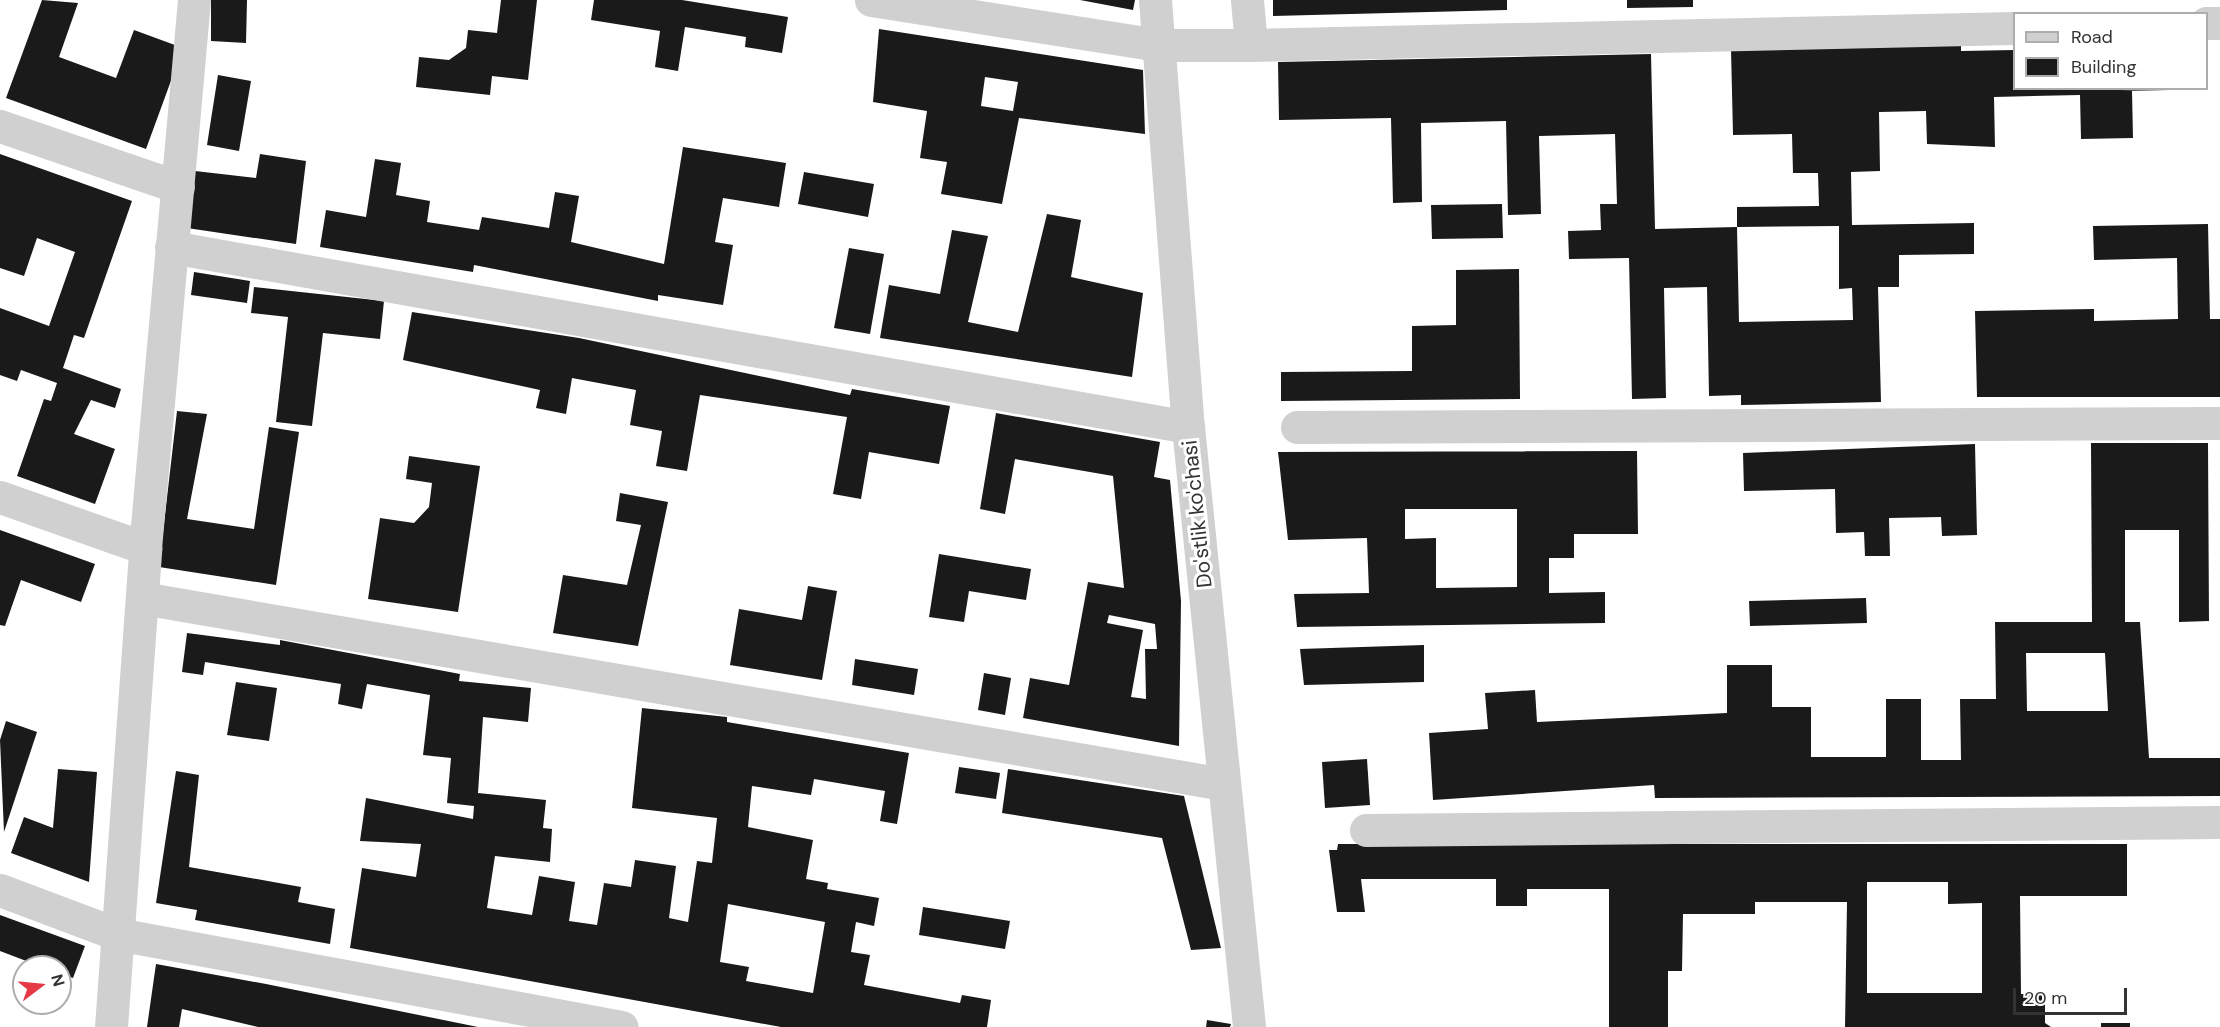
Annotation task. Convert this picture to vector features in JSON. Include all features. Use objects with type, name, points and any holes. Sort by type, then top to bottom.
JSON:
[{"type":"street","points":[[111,1027],[145,548],[194,0]]},
{"type":"street","points":[[871,0],[1159,45],[1251,45],[2013,28]]},
{"type":"street","name":"Do'stlik ko'chasi","points":[[1155,0],[1188,428],[1223,784],[1250,1027]]},
{"type":"street","points":[[1247,0],[1251,45]]},
{"type":"street","points":[[0,126],[178,187]]},
{"type":"street","points":[[171,247],[1188,428]]},
{"type":"street","points":[[1297,427],[2220,423]]},
{"type":"street","points":[[0,497],[145,548]]},
{"type":"street","points":[[142,598],[1223,784]]},
{"type":"street","points":[[1366,830],[2220,822]]},
{"type":"street","points":[[0,890],[117,934],[622,1027]]},
{"type":"building","points":[[42,0],[78,3],[59,57],[116,78],[134,30],[183,48],[146,149],[6,98]]},
{"type":"building","points":[[211,0],[247,0],[246,43],[211,41]]},
{"type":"building","points":[[501,0],[537,0],[528,80],[492,76],[490,95],[416,87],[419,57],[449,60],[466,48],[468,30],[497,33]]},
{"type":"building","points":[[594,0],[682,0],[788,17],[782,53],[745,47],[746,37],[685,27],[678,71],[655,67],[660,31],[591,20]]},
{"type":"building","points":[[1080,0],[1135,0],[1133,10]]},
{"type":"building","points":[[1273,0],[1507,0],[1507,10],[1273,16]]},
{"type":"building","points":[[1627,0],[1693,0],[1693,7],[1627,8]]},
{"type":"building","points":[[879,29],[1143,70],[1145,134],[1019,118],[1002,204],[941,194],[947,162],[920,158],[927,111],[873,102]],"holes":[[[985,77],[1018,82],[1013,111],[981,106]]]},
{"type":"building","points":[[1961,45],[1961,51],[2013,50],[2013,90],[2170,91],[2132,91],[2133,138],[2081,139],[2080,95],[1994,97],[1995,147],[1927,144],[1926,111],[1879,112],[1880,171],[1851,172],[1852,225],[1974,223],[1974,254],[1899,255],[1899,287],[1878,287],[1881,402],[1741,405],[1741,395],[1709,396],[1707,287],[1664,288],[1666,398],[1632,399],[1629,258],[1569,259],[1568,231],[1601,230],[1600,204],[1617,204],[1615,134],[1539,136],[1541,214],[1508,215],[1506,121],[1421,123],[1422,202],[1393,203],[1391,118],[1279,120],[1278,62],[1651,54],[1655,229],[1737,227],[1737,207],[1819,206],[1818,173],[1793,173],[1792,134],[1733,135],[1731,49]],"holes":[[[1839,226],[1839,289],[1852,288],[1853,320],[1739,322],[1737,227]]]},
{"type":"building","points":[[218,75],[251,81],[239,151],[207,145]]},
{"type":"building","points":[[683,147],[786,163],[779,207],[723,198],[715,242],[733,245],[723,305],[658,295],[658,301],[474,265],[473,272],[320,247],[326,210],[366,217],[375,159],[401,163],[396,195],[430,201],[427,222],[479,230],[482,217],[549,228],[555,192],[579,196],[571,242],[664,264]]},
{"type":"building","points":[[0,154],[132,201],[84,338],[74,335],[63,368],[121,389],[115,408],[91,400],[74,434],[115,449],[95,504],[17,476],[44,399],[51,401],[57,383],[21,370],[17,381],[0,375],[0,308],[49,326],[75,252],[37,238],[24,276],[0,268]]},
{"type":"building","points":[[260,154],[306,161],[296,244],[187,228],[195,171],[256,178]]},
{"type":"building","points":[[804,172],[874,184],[868,217],[798,204]]},
{"type":"building","points":[[1502,204],[1503,238],[1432,239],[1431,205]]},
{"type":"building","points":[[1047,214],[1081,220],[1071,277],[1143,293],[1132,377],[880,338],[889,285],[940,294],[952,230],[988,236],[968,322],[1018,332]]},
{"type":"building","points":[[2208,224],[2210,319],[2220,319],[2220,397],[1977,397],[1975,311],[2094,309],[2094,321],[2178,319],[2177,258],[2094,260],[2093,226]]},
{"type":"building","points":[[849,248],[884,254],[870,334],[834,328]]},
{"type":"building","points":[[1519,269],[1520,399],[1281,401],[1281,372],[1412,371],[1412,326],[1456,325],[1456,270]]},
{"type":"building","points":[[194,272],[250,281],[247,303],[191,295]]},
{"type":"building","points":[[254,287],[384,301],[380,339],[323,333],[312,426],[276,422],[288,317],[251,313]]},
{"type":"building","points":[[412,312],[579,338],[850,395],[852,389],[950,406],[939,464],[869,452],[861,499],[833,494],[847,417],[700,395],[687,471],[656,466],[662,431],[630,425],[636,390],[572,378],[566,414],[536,408],[540,390],[403,360]]},
{"type":"building","points":[[177,411],[207,414],[187,519],[254,529],[269,427],[299,432],[276,585],[159,567]]},
{"type":"building","points":[[996,413],[1160,442],[1154,477],[1170,480],[1181,601],[1179,746],[1023,718],[1030,678],[1069,685],[1088,582],[1124,588],[1113,476],[1015,459],[1005,514],[980,509]],"holes":[[[1109,615],[1155,624],[1157,649],[1145,649],[1146,699],[1131,697],[1143,630],[1107,623]]]},
{"type":"building","points":[[2091,443],[2208,443],[2209,621],[2179,622],[2179,530],[2125,530],[2125,622],[2140,622],[2149,758],[2220,758],[2220,796],[1655,798],[1654,785],[1433,800],[1429,733],[1488,729],[1485,693],[1535,690],[1537,722],[1727,713],[1727,665],[1772,665],[1772,707],[1811,707],[1811,757],[1886,757],[1886,699],[1921,699],[1921,760],[1961,760],[1960,699],[1996,699],[1995,622],[2092,622]],"holes":[[[2026,653],[2105,653],[2108,711],[2027,711]]]},
{"type":"building","points":[[1975,444],[1977,535],[1942,536],[1941,517],[1889,518],[1890,556],[1865,556],[1864,532],[1836,533],[1835,489],[1744,491],[1743,453]]},
{"type":"building","points":[[1637,451],[1638,534],[1574,534],[1574,558],[1549,558],[1549,593],[1605,592],[1605,623],[1297,627],[1294,594],[1369,593],[1367,538],[1288,540],[1278,452]],"holes":[[[1405,509],[1517,509],[1517,587],[1436,588],[1436,538],[1405,539]]]},
{"type":"building","points":[[409,456],[480,466],[458,612],[368,599],[380,518],[414,523],[429,507],[432,483],[406,479]]},
{"type":"building","points":[[620,493],[668,502],[638,646],[553,633],[563,575],[627,585],[641,525],[616,521]]},
{"type":"building","points":[[0,530],[95,564],[81,602],[21,580],[5,626],[0,625]]},
{"type":"building","points":[[939,554],[1031,569],[1026,600],[969,591],[964,622],[929,617]]},
{"type":"building","points":[[808,586],[837,591],[822,680],[730,665],[739,609],[802,620]]},
{"type":"building","points":[[1866,598],[1867,623],[1750,626],[1749,601]]},
{"type":"building","points":[[187,633],[280,645],[280,640],[460,674],[459,681],[531,688],[528,722],[483,717],[478,793],[546,800],[543,828],[552,829],[550,862],[495,856],[487,908],[532,915],[539,876],[575,882],[569,921],[597,925],[604,883],[631,887],[635,860],[676,866],[669,918],[688,922],[697,861],[712,863],[717,818],[632,808],[642,708],[727,717],[727,722],[909,753],[897,824],[880,821],[885,791],[814,779],[811,795],[752,786],[748,827],[813,840],[806,879],[828,883],[827,889],[879,898],[874,926],[856,922],[851,952],[870,955],[864,985],[960,1003],[962,995],[991,1000],[987,1027],[781,1027],[350,948],[362,868],[416,877],[421,844],[360,841],[366,798],[473,819],[474,806],[447,803],[451,758],[423,755],[430,695],[367,684],[362,709],[338,704],[341,684],[205,662],[203,675],[182,672]],"holes":[[[728,904],[825,922],[813,993],[746,981],[749,967],[720,962]]]},
{"type":"building","points":[[1424,645],[1424,682],[1304,685],[1300,649]]},
{"type":"building","points":[[855,659],[918,669],[914,695],[852,685]]},
{"type":"building","points":[[984,673],[1011,678],[1005,715],[978,710]]},
{"type":"building","points":[[236,682],[277,688],[269,741],[227,735]]},
{"type":"building","points":[[6,721],[37,732],[4,832],[0,740]]},
{"type":"building","points":[[1367,759],[1370,805],[1325,808],[1322,762]]},
{"type":"building","points":[[959,767],[1000,773],[996,799],[955,793]]},
{"type":"building","points":[[58,769],[97,772],[89,882],[11,853],[24,817],[53,828]]},
{"type":"building","points":[[1008,769],[1184,796],[1221,948],[1191,950],[1162,838],[1002,813]]},
{"type":"building","points":[[176,771],[199,775],[189,867],[301,887],[298,902],[335,909],[330,944],[195,920],[197,910],[156,903]]},
{"type":"building","points":[[1338,844],[2127,844],[2127,896],[2020,896],[2021,994],[2045,994],[2045,1023],[2051,1027],[1845,1027],[1847,902],[1755,902],[1755,914],[1683,914],[1682,971],[1668,971],[1668,1027],[1609,1027],[1609,889],[1527,889],[1527,906],[1496,906],[1496,879],[1361,879],[1365,912],[1337,912],[1329,850],[1337,850]],"holes":[[[1867,882],[1948,882],[1948,904],[1982,903],[1982,993],[1867,993]]]},
{"type":"building","points":[[923,907],[1010,921],[1005,949],[919,935]]},
{"type":"building","points":[[0,915],[85,946],[73,978],[72,955],[12,956],[0,951]]},
{"type":"building","points":[[156,964],[478,1027],[258,1027],[182,1009],[179,1027],[147,1027]]},
{"type":"building","points":[[1207,1020],[1231,1024],[1230,1027],[1206,1027]]},
{"type":"building","points":[[2101,1023],[2130,1023],[2130,1027],[2101,1027]]}]
